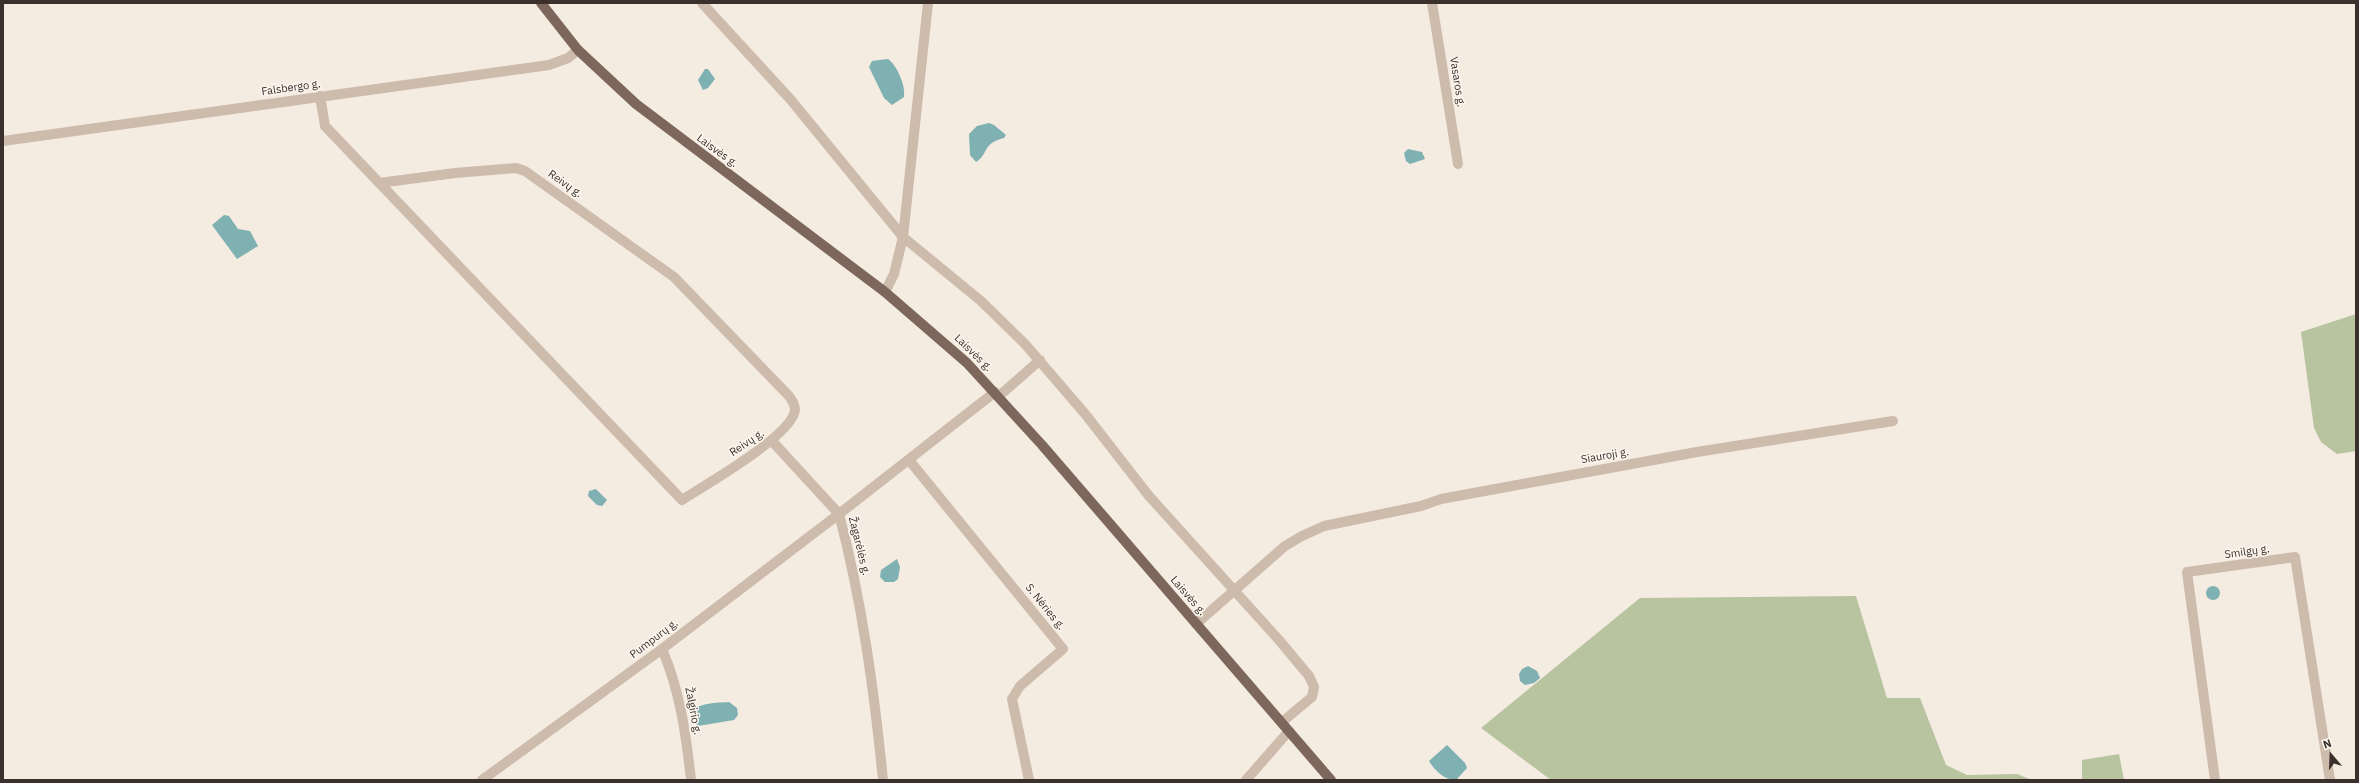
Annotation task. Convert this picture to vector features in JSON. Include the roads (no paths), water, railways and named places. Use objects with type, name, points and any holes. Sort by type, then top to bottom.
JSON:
[{"type":"main road","name":"Laisvės g.","points":[[541,3],[578,50],[610,81],[670,131],[885,292],[952,348],[997,394],[1331,780]]},
{"type":"street","points":[[702,3],[791,100],[903,237],[981,301],[1040,360],[1086,415],[1149,496],[1279,640],[1309,676],[1314,687],[1312,697],[1282,722]]},
{"type":"street","points":[[885,292],[894,274],[903,237],[928,3]]},
{"type":"street","name":"Vasaros g.","points":[[1432,3],[1458,164]]},
{"type":"street","name":"Falsbergo g.","points":[[3,141],[549,65],[568,58],[578,50]]},
{"type":"street","name":"Reivų g.","points":[[320,96],[325,126],[379,183],[682,500],[772,441],[795,410],[794,403],[789,396],[674,277],[525,171],[516,168],[455,173],[379,183]]},
{"type":"street","name":"Žagarėlės g.","points":[[882,780],[864,632],[848,546],[839,514],[1040,360]]},
{"type":"street","name":"Siauroji g.","points":[[1196,624],[1285,546],[1324,526],[1421,506],[1441,499],[1682,454],[1893,422]]},
{"type":"street","points":[[772,441],[839,514]]},
{"type":"street","name":"S. Nėries g.","points":[[909,460],[1063,649],[1020,686],[1012,698],[1029,780]]},
{"type":"street","name":"Pumpurų g.","points":[[482,780],[662,648],[839,514]]},
{"type":"street","name":"Smilgų g.","points":[[2215,780],[2186,572],[2295,557],[2330,780]]},
{"type":"street","name":"Žalgirio g.","points":[[662,648],[672,672],[682,708],[691,780]]},
{"type":"street","points":[[1246,780],[1289,731]]},
{"type":"water","points":[[888,59],[898,71],[904,87],[904,97],[892,105],[884,98],[869,67],[872,61]]},
{"type":"water","points":[[705,69],[708,69],[715,79],[708,88],[703,90],[698,80]]},
{"type":"water","points":[[989,123],[994,125],[1006,135],[1004,138],[992,143],[983,156],[976,162],[970,155],[969,134],[977,126]]},
{"type":"water","points":[[1408,149],[1422,152],[1425,159],[1410,164],[1406,161],[1404,153]]},
{"type":"water","points":[[224,215],[229,216],[238,229],[250,231],[258,246],[237,259],[212,225]]},
{"type":"water","points":[[596,489],[607,500],[602,506],[597,505],[588,496],[589,491]]},
{"type":"water","points":[[897,559],[900,567],[898,579],[894,582],[885,582],[880,577],[881,570]]},
{"type":"water","points":[[2210,586],[2216,586],[2220,590],[2220,596],[2216,600],[2210,600],[2206,596],[2206,590]]},
{"type":"water","points":[[1528,666],[1537,671],[1540,678],[1534,683],[1525,685],[1520,681],[1519,674],[1522,669]]},
{"type":"water","points":[[729,702],[737,708],[738,715],[734,720],[698,726],[691,720],[690,714],[697,707],[713,703]]},
{"type":"water","points":[[1447,745],[1465,763],[1467,768],[1457,779],[1449,779],[1445,777],[1434,768],[1429,761]]}]
